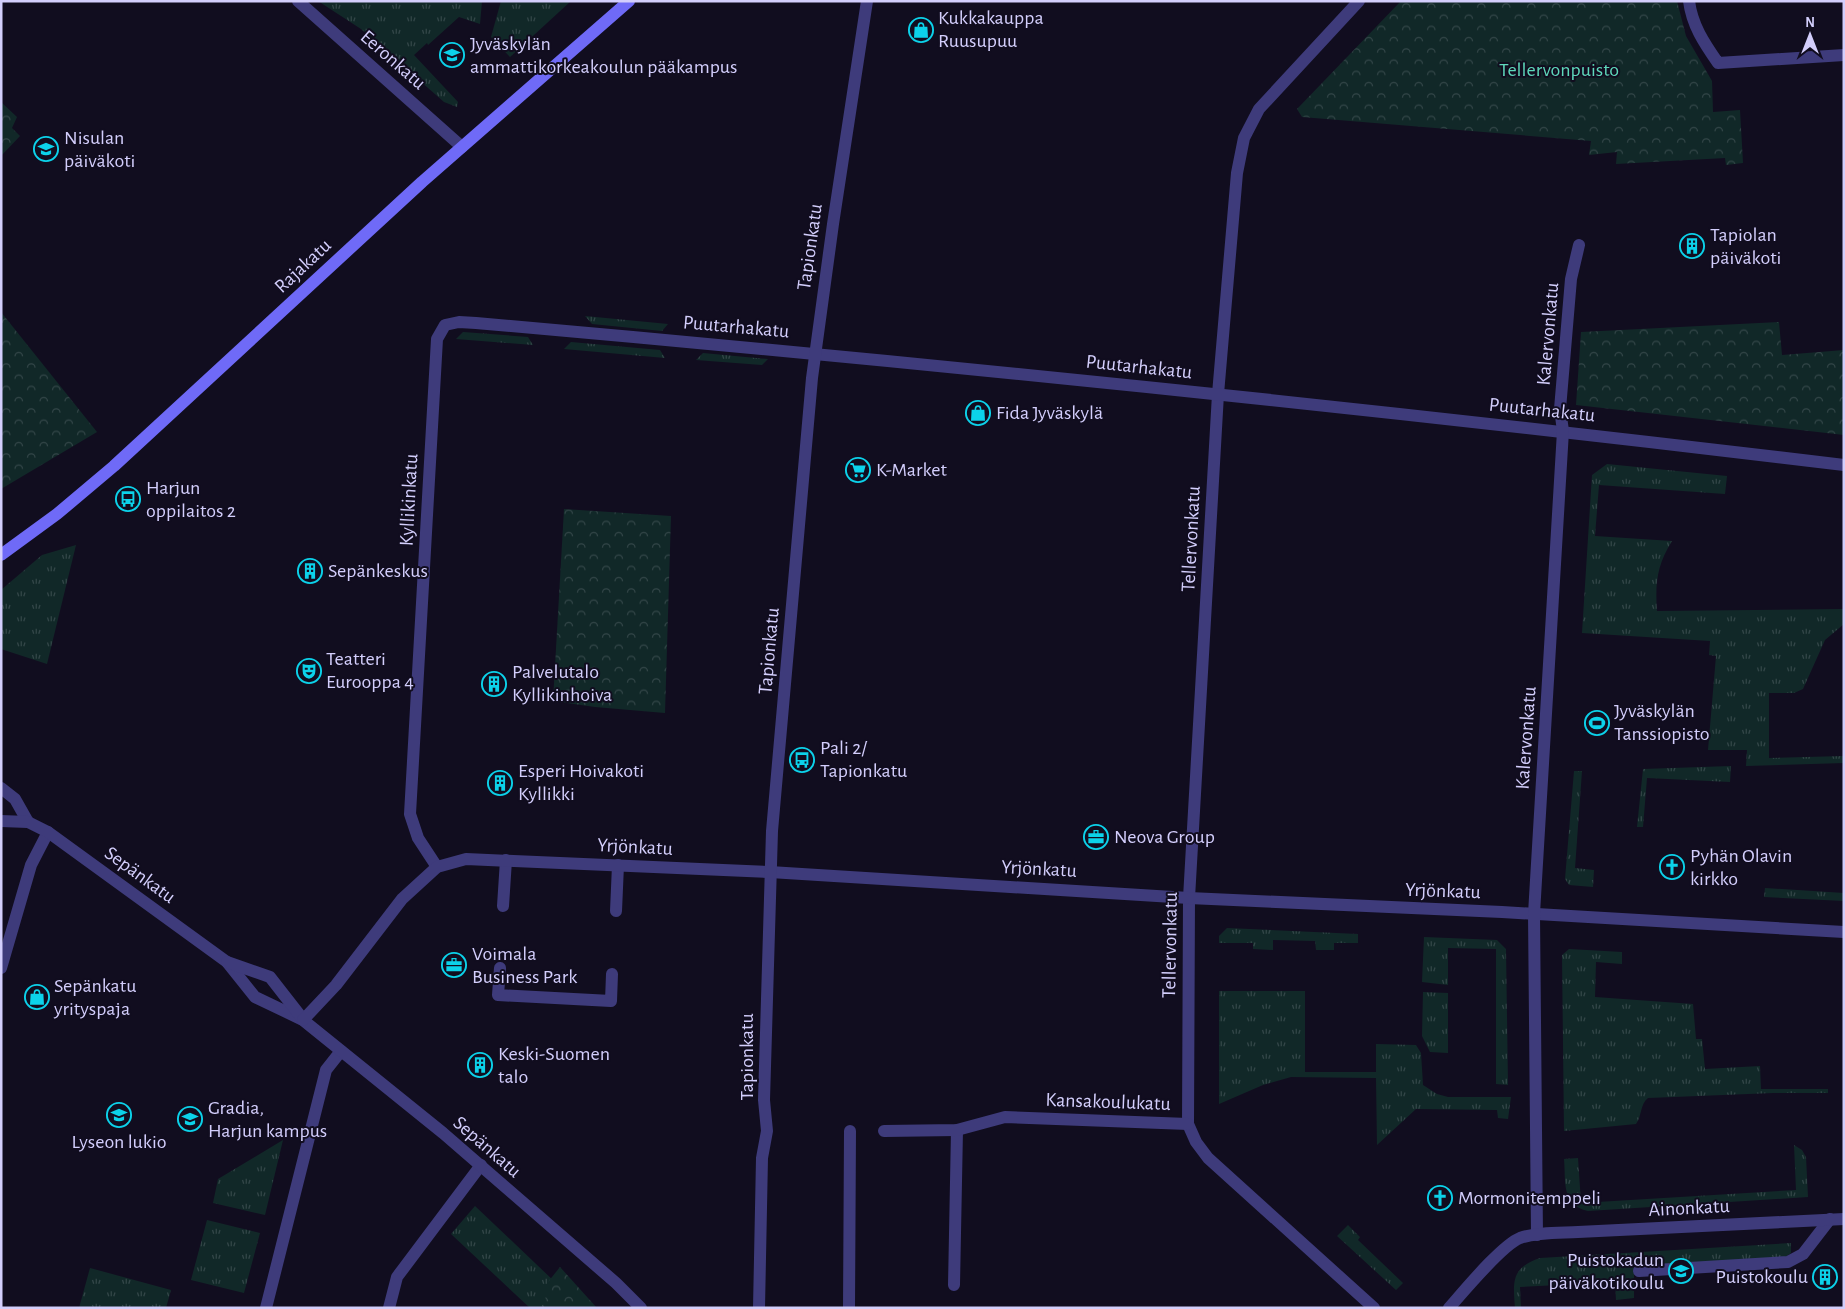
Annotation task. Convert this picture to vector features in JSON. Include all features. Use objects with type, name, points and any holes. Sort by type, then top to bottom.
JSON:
[{"type":"main road","name":"Rajakatu","points":[[1,555],[57,514],[114,466],[422,182],[629,1]]},
{"type":"street","name":"Eeronkatu","points":[[298,1],[462,147]]},
{"type":"street","name":"Tapionkatu","points":[[759,1308],[762,1158],[767,1131],[764,1100],[772,831],[814,353],[867,1]]},
{"type":"street","name":"Tellervonkatu","points":[[1188,1124],[1189,898],[1218,394],[1237,173],[1244,138],[1259,109],[1359,1]]},
{"type":"street","points":[[1689,1],[1691,14],[1701,38],[1718,63],[1844,55]]},
{"type":"street","name":"Kalervonkatu","points":[[1537,1235],[1534,914],[1564,431],[1560,409],[1571,279],[1579,245]]},
{"type":"street","name":"Puutarhakatu","points":[[437,339],[445,325],[459,322],[814,353],[1564,431],[1844,465]]},
{"type":"street","name":"Kyllikinkatu","points":[[437,339],[410,814],[418,838],[437,867]]},
{"type":"street","points":[[1,788],[15,799],[28,822]]},
{"type":"street","name":"Sepänkatu","points":[[1,821],[28,822],[48,832],[227,962],[255,996],[303,1020],[481,1166],[616,1283],[641,1308]]},
{"type":"street","points":[[1,968],[31,865],[48,832]]},
{"type":"street","name":"Yrjönkatu","points":[[303,1020],[336,985],[402,899],[437,867],[466,859],[770,872],[1189,898],[1534,914],[1844,932]]},
{"type":"street","points":[[503,906],[506,860]]},
{"type":"street","points":[[616,911],[618,864]]},
{"type":"street","name":"Sepänkatu","points":[[227,962],[270,977],[303,1020]]},
{"type":"street","points":[[500,968],[498,995],[545,998],[611,1001],[612,974]]},
{"type":"street","points":[[266,1308],[326,1070],[341,1051]]},
{"type":"street","name":"Kansakoulukatu","points":[[884,1131],[957,1130],[1005,1117],[1188,1124],[1196,1142],[1208,1158],[1374,1308]]},
{"type":"street","points":[[954,1285],[957,1130]]},
{"type":"street","points":[[849,1308],[850,1131]]},
{"type":"street","points":[[389,1308],[397,1277],[481,1166]]},
{"type":"street","points":[[1639,1271],[1788,1262],[1804,1254],[1830,1219]]},
{"type":"street","name":"Ainonkatu","points":[[1449,1308],[1506,1247],[1520,1238],[1537,1235],[1844,1219]]},
{"type":"green space","points":[[318,1],[482,1],[480,24],[459,17],[414,55],[458,102],[457,107],[444,102],[361,29]]},
{"type":"green space","points":[[501,1],[571,1],[510,57],[491,37]]},
{"type":"green space","name":"Tellervonpuisto","points":[[1401,1],[1677,1],[1686,36],[1712,81],[1713,112],[1740,110],[1743,163],[1726,165],[1725,158],[1616,164],[1617,152],[1589,155],[1591,141],[1302,117],[1297,109]]},
{"type":"green space","points":[[1,102],[17,117],[12,128],[20,136],[1,156]]},
{"type":"green space","points":[[1,312],[97,432],[1,489]]},
{"type":"green space","points":[[585,316],[668,324],[662,331],[592,324]]},
{"type":"green space","points":[[1779,322],[1782,355],[1844,350],[1844,435],[1576,405],[1581,332]]},
{"type":"green space","points":[[463,332],[528,337],[533,345],[456,339]]},
{"type":"green space","points":[[571,342],[660,350],[665,358],[564,349]]},
{"type":"green space","points":[[703,353],[768,359],[762,365],[696,360]]},
{"type":"green space","points":[[1607,464],[1727,476],[1725,494],[1599,485],[1595,536],[1672,541],[1663,558],[1658,574],[1656,592],[1657,611],[1844,609],[1844,624],[1825,640],[1803,689],[1794,693],[1769,693],[1769,758],[1844,756],[1844,763],[1746,766],[1747,750],[1708,750],[1716,656],[1709,655],[1710,641],[1582,633],[1592,475]]},
{"type":"green space","points":[[564,509],[671,516],[665,713],[553,701]]},
{"type":"green space","points":[[76,545],[47,664],[1,649],[1,590],[42,555]]},
{"type":"green space","points":[[1731,766],[1730,782],[1647,778],[1643,827],[1637,827],[1643,769]]},
{"type":"green space","points":[[1574,771],[1582,771],[1575,868],[1594,870],[1593,887],[1569,885],[1565,879]]},
{"type":"green space","points":[[1765,888],[1844,893],[1844,901],[1764,897]]},
{"type":"green space","points":[[1227,928],[1358,934],[1358,943],[1334,943],[1334,950],[1316,950],[1315,941],[1273,940],[1273,950],[1253,949],[1253,943],[1219,943],[1219,936]]},
{"type":"green space","points":[[1424,937],[1497,940],[1506,949],[1508,1085],[1496,1084],[1496,949],[1448,948],[1448,985],[1422,982]]},
{"type":"green space","points":[[1569,949],[1622,952],[1622,964],[1596,962],[1595,997],[1693,1004],[1696,1039],[1702,1039],[1705,1069],[1760,1066],[1761,1089],[1828,1089],[1828,1093],[1773,1093],[1648,1098],[1644,1103],[1636,1124],[1564,1131],[1562,955]]},
{"type":"green space","points":[[1219,991],[1305,991],[1305,1072],[1376,1072],[1376,1044],[1416,1045],[1421,1053],[1423,1085],[1437,1094],[1448,1097],[1511,1097],[1508,1119],[1498,1118],[1497,1110],[1416,1109],[1377,1145],[1376,1078],[1291,1077],[1263,1085],[1219,1104]]},
{"type":"green space","points":[[1423,992],[1448,993],[1448,1053],[1430,1052],[1422,1036]]},
{"type":"green space","points":[[283,1140],[265,1215],[213,1203],[218,1179]]},
{"type":"green space","points":[[1794,1145],[1802,1150],[1806,1157],[1808,1197],[1588,1211],[1573,1204],[1565,1184],[1564,1159],[1578,1158],[1581,1203],[1796,1190]]},
{"type":"green space","points":[[475,1206],[556,1283],[554,1308],[530,1308],[451,1234]]},
{"type":"green space","points":[[207,1220],[260,1233],[244,1293],[191,1280]]},
{"type":"green space","points":[[1348,1225],[1360,1237],[1358,1240],[1403,1283],[1396,1290],[1337,1236]]},
{"type":"green space","points":[[1791,1243],[1791,1253],[1784,1258],[1634,1266],[1634,1298],[1616,1300],[1615,1282],[1520,1287],[1521,1308],[1515,1308],[1514,1283],[1519,1271],[1524,1266],[1540,1258]]},
{"type":"green space","points":[[560,1267],[597,1308],[544,1308],[548,1282]]},
{"type":"green space","points":[[90,1268],[171,1290],[166,1308],[79,1308]]},
{"type":"place","name":"Kukkakauppa Ruusupuu","points":[[921,30]]},
{"type":"place","name":"Jyväskylän ammattikorkeakoulun pääkampus","points":[[452,55]]},
{"type":"place","name":"Nisulan päiväkoti","points":[[46,149]]},
{"type":"place","name":"Tapiolan päiväkoti","points":[[1692,246]]},
{"type":"place","name":"Fida Jyväskylä","points":[[978,413]]},
{"type":"place","name":"K-Market","points":[[858,470]]},
{"type":"place","name":"Harjun oppilaitos 2","points":[[128,499]]},
{"type":"place","name":"Sepänkeskus","points":[[310,571]]},
{"type":"place","name":"Teatteri Eurooppa 4","points":[[309,671]]},
{"type":"place","name":"Palvelutalo Kyllikinhoiva","points":[[494,684]]},
{"type":"place","name":"Jyväskylän Tanssiopisto","points":[[1597,723]]},
{"type":"place","name":"Pali 2/ Tapionkatu","points":[[802,760]]},
{"type":"place","name":"Esperi Hoivakoti Kyllikki","points":[[500,783]]},
{"type":"place","name":"Neova Group","points":[[1096,837]]},
{"type":"place","name":"Pyhän Olavin kirkko","points":[[1672,867]]},
{"type":"place","name":"Voimala Business Park","points":[[454,965]]},
{"type":"place","name":"Sepänkatu yrityspaja","points":[[37,997]]},
{"type":"place","name":"Keski-Suomen talo","points":[[480,1065]]},
{"type":"place","name":"Lyseon lukio","points":[[119,1115]]},
{"type":"place","name":"Gradia, Harjun kampus","points":[[190,1119]]},
{"type":"place","name":"Mormonitemppeli","points":[[1440,1198]]},
{"type":"place","name":"Puistokadun päiväkotikoulu","points":[[1681,1271]]},
{"type":"place","name":"Puistokoulu","points":[[1825,1277]]}]
